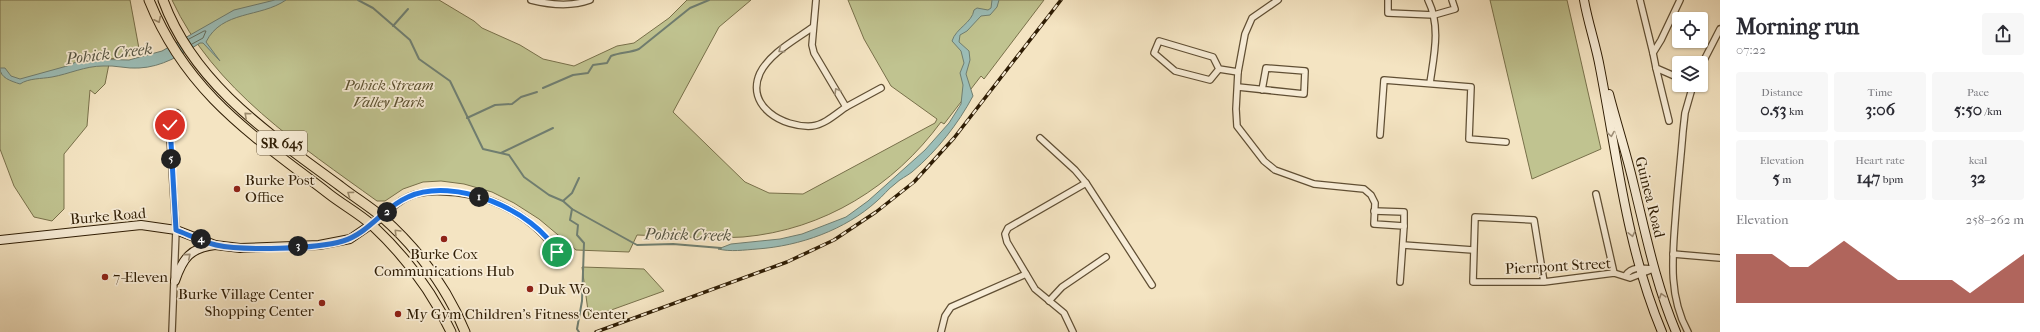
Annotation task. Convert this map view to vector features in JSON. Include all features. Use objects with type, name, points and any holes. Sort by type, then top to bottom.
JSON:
[{"type":"main road","name":"SR 645","points":[[149,0],[168,40],[183,64],[208,95],[236,122],[371,225],[417,273],[436,302],[451,332]]},
{"type":"main road","name":"SR 645","points":[[163,0],[179,34],[194,57],[222,91],[250,118],[382,217],[427,265],[446,293],[465,332]]},
{"type":"main road","name":"Guinea Road","points":[[1584,0],[1600,68],[1634,184],[1654,269],[1665,306],[1676,332]]},
{"type":"main road","name":"Guinea Road","points":[[1600,68],[1612,142],[1641,271],[1662,332]]},
{"type":"main road","name":"Burke Road","points":[[0,240],[141,225],[176,230],[215,244],[240,248],[319,245],[350,239],[382,217]]},
{"type":"main road","points":[[175,281],[181,263],[190,253],[215,244]]},
{"type":"street","points":[[531,0],[561,5],[572,5],[590,0]]},
{"type":"street","points":[[816,0],[812,45],[814,53],[846,107]]},
{"type":"street","points":[[1278,0],[1252,18],[1245,34],[1238,72],[1236,108],[1237,126],[1264,161],[1276,170],[1314,184],[1364,189],[1371,195],[1375,203],[1374,224],[1404,226]]},
{"type":"street","points":[[1388,0],[1388,13],[1434,14],[1455,9],[1452,0]]},
{"type":"street","points":[[1428,0],[1434,14],[1436,33],[1430,83]]},
{"type":"street","points":[[1640,0],[1669,121]]},
{"type":"street","points":[[1653,52],[1661,40],[1680,0]]},
{"type":"street","points":[[813,27],[773,57],[763,69],[757,84],[758,96],[762,106],[769,114],[778,119],[812,126],[819,124],[881,88]]},
{"type":"street","points":[[1706,56],[1720,29]]},
{"type":"street","points":[[1159,41],[1213,57],[1219,69],[1210,80],[1175,71],[1154,53],[1159,41]]},
{"type":"street","points":[[1238,87],[1262,90],[1304,94],[1305,71],[1266,68],[1262,90]]},
{"type":"street","points":[[1656,68],[1672,75]]},
{"type":"street","points":[[1219,69],[1238,72]]},
{"type":"street","points":[[1380,135],[1384,80],[1471,87],[1469,139],[1506,142]]},
{"type":"street","name":"Guinea Road","points":[[1688,332],[1674,295],[1673,254],[1683,131],[1686,108],[1691,92]]},
{"type":"street","points":[[172,332],[176,230],[170,125],[177,113]]},
{"type":"street","points":[[1040,138],[1075,170],[1086,183],[1152,285]]},
{"type":"street","points":[[1073,332],[1064,312],[1035,289],[1006,242],[1005,234],[1008,228],[1086,183]]},
{"type":"street","name":"Burke Road","points":[[382,217],[399,202],[414,194],[433,191],[472,195],[500,204],[526,220],[547,237],[561,258]]},
{"type":"street","points":[[1596,194],[1614,273]]},
{"type":"street","points":[[1374,211],[1404,212],[1400,282]]},
{"type":"street","points":[[1403,245],[1473,250],[1475,217],[1534,220],[1544,282]]},
{"type":"street","name":"Pierrpont Street","points":[[1473,250],[1473,282],[1544,282],[1614,273],[1626,275],[1629,271],[1641,271]]},
{"type":"street","points":[[1673,254],[1720,258]]},
{"type":"street","points":[[1049,301],[1062,287],[1106,258]]},
{"type":"street","points":[[1641,271],[1654,269]]},
{"type":"street","points":[[941,332],[945,316],[951,307],[1026,274]]},
{"type":"green space","points":[[0,0],[130,0],[140,54],[110,59],[105,84],[95,94],[90,90],[87,126],[64,154],[64,209],[52,221],[34,217],[14,186],[0,149]]},
{"type":"green space","name":"Pohick Stream Valley Park","points":[[172,0],[439,0],[474,21],[482,28],[520,45],[543,59],[574,66],[617,46],[634,43],[669,18],[687,0],[751,0],[719,27],[673,112],[745,182],[769,193],[803,194],[935,123],[937,119],[891,86],[864,39],[848,0],[1044,0],[984,79],[981,76],[944,124],[941,122],[902,166],[879,185],[855,201],[802,225],[773,233],[730,238],[637,235],[629,252],[576,250],[539,219],[514,203],[492,192],[464,184],[441,181],[423,182],[403,189],[385,201],[377,201],[290,137],[261,113],[235,88],[211,61],[189,32]]},
{"type":"green space","points":[[1490,0],[1567,0],[1601,149],[1532,179]]},
{"type":"green space","points":[[582,267],[644,269],[664,291],[589,318]]},
{"type":"water","points":[[275,0],[286,0],[265,10],[231,19],[222,24],[213,32],[206,42],[220,61],[203,43],[200,43],[171,60],[147,67],[134,68],[96,66],[52,77],[31,80],[20,84],[7,79],[0,71],[0,68],[5,68],[11,76],[20,79],[67,66],[83,59],[129,60],[162,51],[234,10]]},
{"type":"water","points":[[992,0],[999,0],[997,7],[990,15],[981,16],[967,31],[960,35],[959,42],[969,51],[970,60],[966,74],[973,96],[961,117],[946,137],[921,164],[892,186],[864,211],[851,220],[821,235],[773,247],[738,250],[718,249],[731,244],[780,239],[802,234],[846,217],[868,201],[925,150],[949,123],[961,104],[963,85],[960,73],[964,63],[961,51],[952,41],[954,36],[973,15],[974,10],[977,8],[988,10],[991,8]]},
{"type":"waterway","name":"Pohick Creek","points":[[358,0],[373,8],[410,40],[419,59],[450,81],[483,149],[509,155],[524,177],[549,195],[563,201],[572,209],[637,245],[673,244],[721,248]]},
{"type":"waterway","points":[[543,88],[573,75],[588,73],[593,65],[607,63],[611,56],[639,49],[690,8],[709,0]]},
{"type":"waterway","points":[[393,26],[408,9]]},
{"type":"waterway","points":[[467,118],[495,105],[512,104],[521,97],[537,92]]},
{"type":"waterway","points":[[501,153],[553,128]]},
{"type":"waterway","points":[[563,201],[572,193],[579,178]]},
{"type":"waterway","points":[[572,209],[570,220],[578,225],[577,235],[584,243],[582,301],[577,329],[579,332]]},
{"type":"railway","points":[[596,332],[787,262],[834,240],[876,212],[914,182],[954,138],[1061,0]]},
{"type":"place","name":"Burke Post Office","points":[[237,189]]},
{"type":"place","name":"Burke Cox Communications Hub","points":[[444,239]]},
{"type":"place","name":"7-Eleven","points":[[105,277]]},
{"type":"place","name":"Duk Wo","points":[[530,289]]},
{"type":"place","name":"Burke Village Center Shopping Center","points":[[322,303]]},
{"type":"place","name":"My Gym Children's Fitness Center","points":[[398,314]]},
{"type":"route","points":[[170,125],[172,168],[176,203],[176,230],[215,244],[240,248],[319,245],[342,242],[350,239],[371,225],[399,202],[414,194],[433,191],[456,192],[472,195],[500,204],[526,220],[547,237],[557,252]]}]
